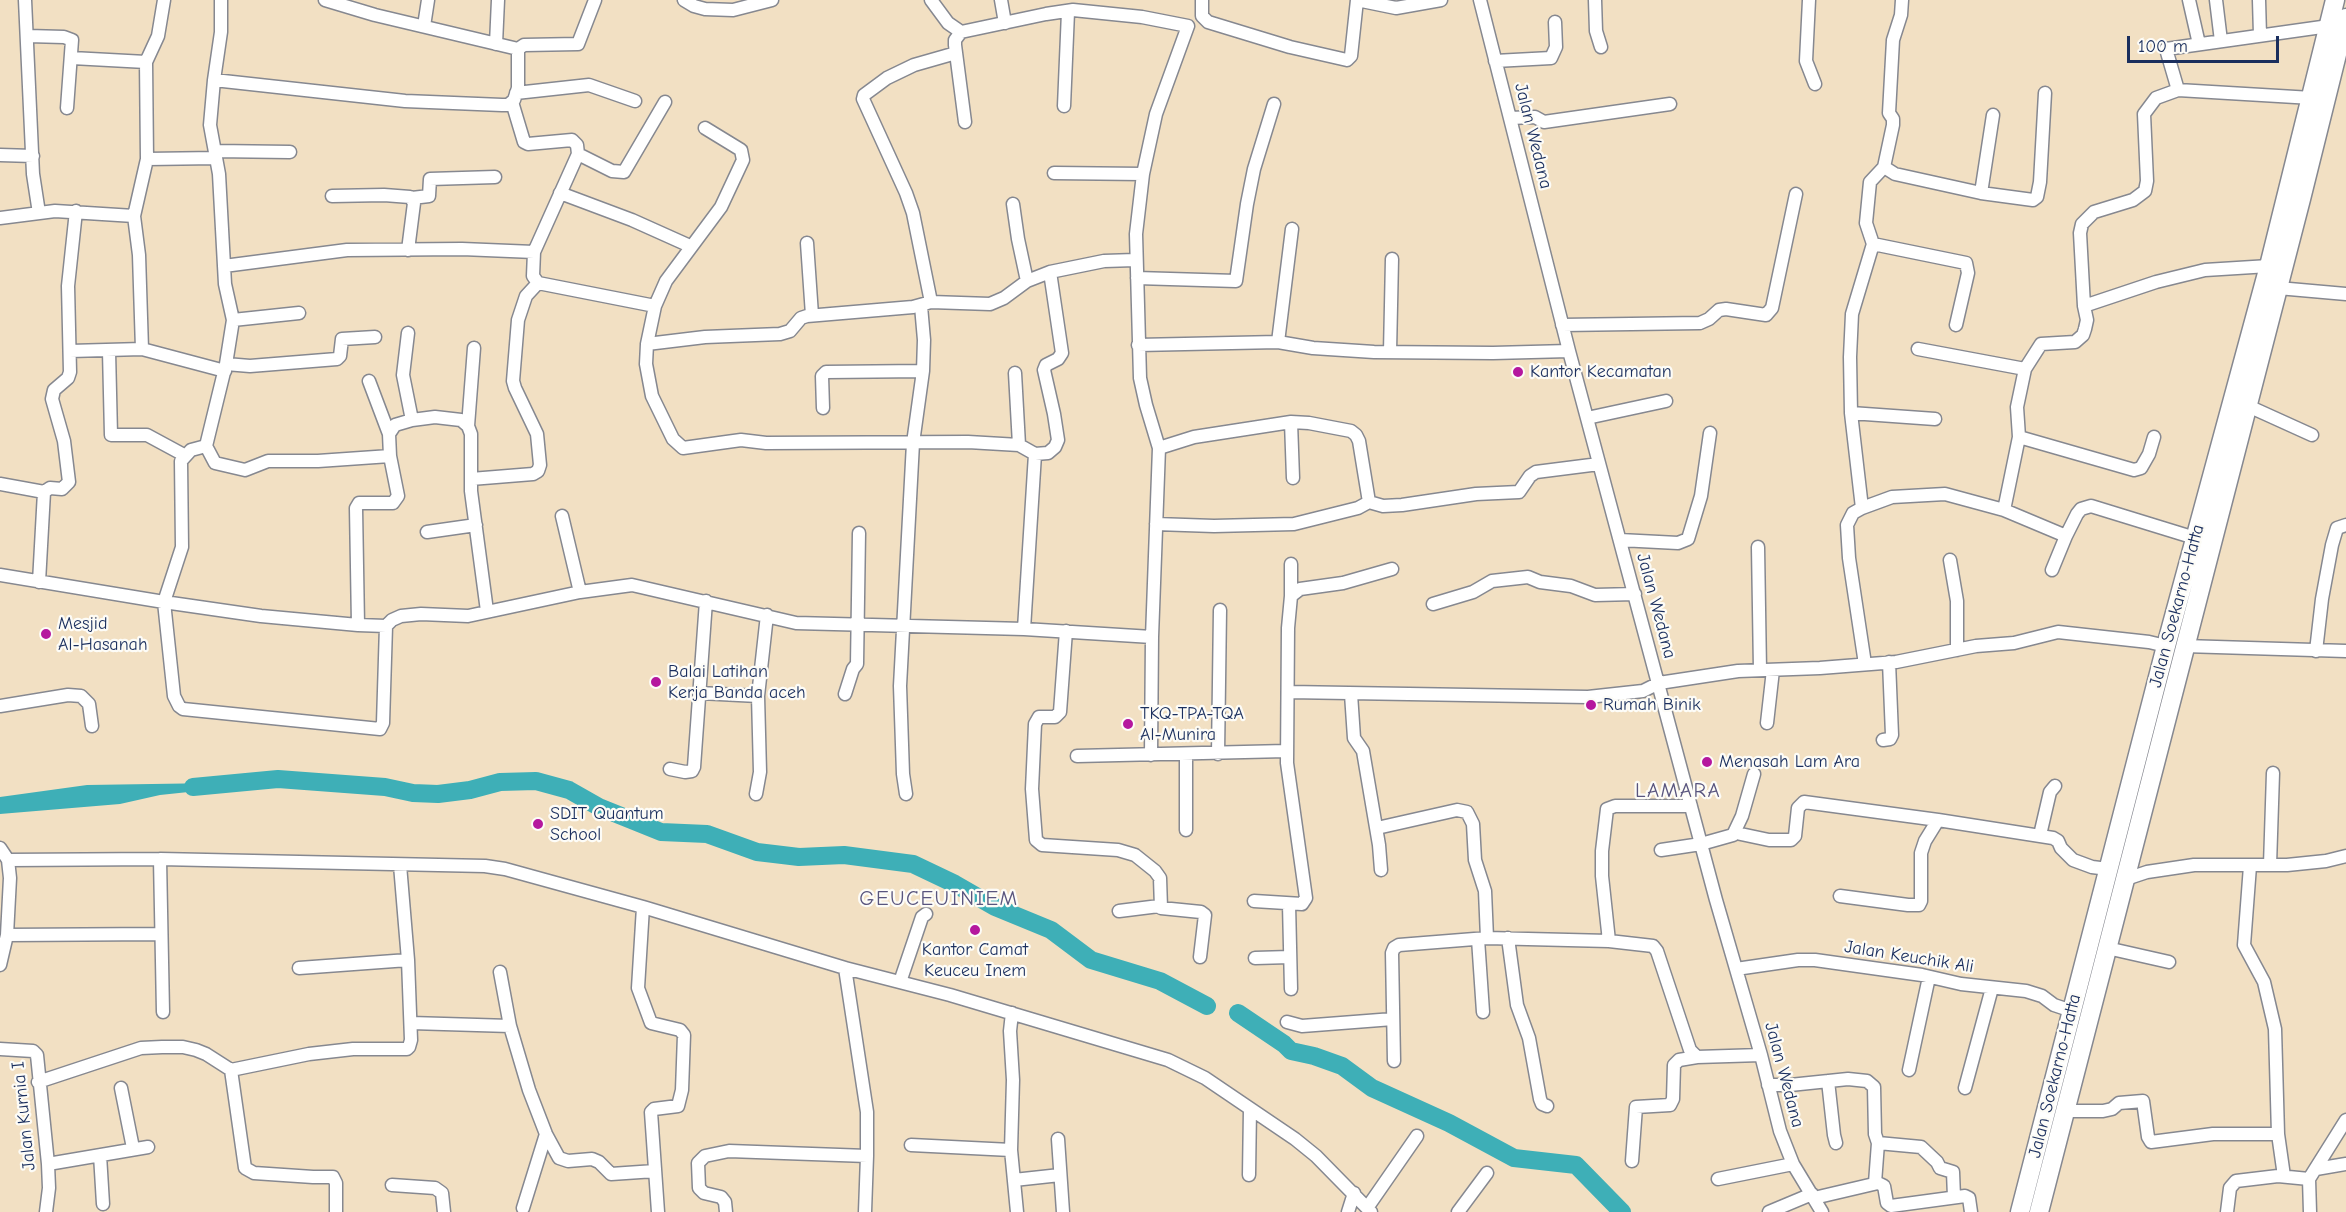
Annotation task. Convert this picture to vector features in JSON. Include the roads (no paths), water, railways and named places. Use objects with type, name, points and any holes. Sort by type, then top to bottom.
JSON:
[{"type":"highway","name":"Jalan Soekarno-Hatta","points":[[2038,1212],[2123,880],[2166,646],[2269,266],[2335,0]]},
{"type":"highway","name":"Jalan Soekarno-Hatta","points":[[2020,1212],[2108,869],[2184,646],[2346,18]]},
{"type":"street","points":[[25,0],[33,156],[39,213]]},
{"type":"street","points":[[142,349],[139,255],[134,216],[147,159],[146,62],[158,36],[164,0]]},
{"type":"street","points":[[221,0],[221,32],[210,125],[221,197],[226,292],[233,320],[225,367],[206,446],[215,463],[245,470],[268,461],[318,461],[390,456]]},
{"type":"street","points":[[325,0],[518,49],[524,45],[578,44],[595,0]]},
{"type":"street","points":[[424,26],[428,0]]},
{"type":"street","points":[[496,44],[498,0]]},
{"type":"street","points":[[684,0],[705,9],[733,10],[772,0]]},
{"type":"street","points":[[931,0],[948,23],[961,32]]},
{"type":"street","points":[[1001,0],[1005,23]]},
{"type":"street","points":[[1202,0],[1202,16],[1208,22],[1296,48],[1347,60],[1351,56],[1357,0],[1396,8],[1441,0]]},
{"type":"street","name":"Jalan Wedana","points":[[1480,0],[1562,325],[1780,1131],[1793,1164],[1822,1212]]},
{"type":"street","points":[[1595,0],[1596,31],[1601,47]]},
{"type":"street","points":[[1809,0],[1806,61],[1815,84]]},
{"type":"street","points":[[1862,508],[1851,413],[1852,314],[1874,244],[1866,228],[1870,182],[1884,167],[1893,125],[1893,119],[1889,113],[1893,40],[1901,15],[1902,0]]},
{"type":"street","points":[[2190,0],[2199,44]]},
{"type":"street","points":[[2216,0],[2221,41]]},
{"type":"street","points":[[2259,0],[2260,35]]},
{"type":"street","points":[[1064,106],[1071,7]]},
{"type":"street","points":[[965,122],[955,40],[961,32],[1071,7],[1187,24],[1202,16]]},
{"type":"street","points":[[1495,61],[1551,58],[1556,47],[1555,22]]},
{"type":"street","points":[[1151,755],[1152,637],[1159,448],[1143,395],[1138,345],[1136,234],[1143,174],[1156,114],[1188,30],[1187,24]]},
{"type":"street","points":[[2178,90],[2166,49],[2329,26]]},
{"type":"street","points":[[28,36],[70,38],[73,43],[67,108]]},
{"type":"street","points":[[518,49],[514,98],[524,142],[528,144],[571,140],[577,145],[578,154],[534,252],[533,276],[538,283],[655,306]]},
{"type":"street","points":[[906,794],[900,703],[903,627],[913,442],[923,371],[926,304],[909,203],[863,99],[864,95],[887,78],[914,65],[956,53]]},
{"type":"street","points":[[72,58],[146,62]]},
{"type":"street","points":[[214,80],[405,101],[498,105],[514,98],[589,85],[635,101]]},
{"type":"street","points":[[2004,510],[2019,437],[2018,407],[2025,369],[2041,344],[2075,342],[2083,335],[2087,320],[2084,306],[2080,233],[2082,224],[2094,212],[2133,200],[2145,190],[2147,182],[2144,114],[2156,98],[2178,90],[2312,98]]},
{"type":"street","points":[[1884,167],[1895,174],[1981,193],[2032,200],[2037,196],[2045,93]]},
{"type":"street","points":[[578,154],[612,171],[624,172],[664,102]]},
{"type":"street","points":[[1137,278],[1236,281],[1249,192],[1274,104]]},
{"type":"street","points":[[1510,118],[1535,117],[1544,122],[1670,104]]},
{"type":"street","points":[[1981,193],[1993,115]]},
{"type":"street","points":[[705,128],[741,150],[744,160],[721,207],[671,273],[655,306],[647,344],[646,364],[652,396],[674,439],[683,448],[741,440],[766,443],[913,442],[1019,445],[1035,454],[1048,453],[1055,447],[1058,440],[1044,370],[1046,365],[1058,359],[1062,353],[1050,272]]},
{"type":"street","points":[[147,159],[290,152]]},
{"type":"street","points":[[0,155],[33,156]]},
{"type":"street","points":[[1054,173],[1143,174]]},
{"type":"street","points":[[332,196],[384,195],[412,198],[429,196],[430,179],[495,177]]},
{"type":"street","points":[[560,193],[632,220],[690,246]]},
{"type":"street","points":[[1562,325],[1700,323],[1719,310],[1726,309],[1766,315],[1772,308],[1796,194]]},
{"type":"street","points":[[408,250],[414,203],[412,198]]},
{"type":"street","points":[[1013,204],[1027,281]]},
{"type":"street","points":[[0,218],[76,211],[134,216]]},
{"type":"street","points":[[0,484],[44,492],[50,488],[62,489],[69,482],[64,441],[52,399],[54,390],[68,378],[70,351],[68,286],[76,211]]},
{"type":"street","points":[[1278,342],[1292,229]]},
{"type":"street","points":[[807,243],[813,315]]},
{"type":"street","points":[[1874,244],[1966,263],[1968,273],[1956,325]]},
{"type":"street","points":[[224,266],[347,250],[534,252]]},
{"type":"street","points":[[1390,352],[1392,259]]},
{"type":"street","points":[[647,344],[705,337],[780,334],[790,331],[803,316],[926,304],[990,304],[1004,298],[1027,281],[1050,272],[1104,261],[1135,260]]},
{"type":"street","points":[[2084,306],[2156,282],[2205,270],[2269,266]]},
{"type":"street","points":[[471,479],[533,474],[538,471],[540,465],[537,434],[514,388],[513,381],[518,320],[526,296],[538,283]]},
{"type":"street","points":[[2278,288],[2346,294]]},
{"type":"street","points":[[233,320],[299,313]]},
{"type":"street","points":[[408,333],[403,375],[412,420]]},
{"type":"street","points":[[70,351],[142,349],[225,367],[250,366],[337,359],[340,356],[342,339],[375,338]]},
{"type":"street","points":[[1138,345],[1278,342],[1313,348],[1390,352],[1569,351]]},
{"type":"street","points":[[474,348],[468,426],[471,434],[471,479],[487,611]]},
{"type":"street","points":[[1918,349],[2025,369]]},
{"type":"street","points":[[109,351],[111,435],[147,435],[184,455]]},
{"type":"street","points":[[823,408],[822,376],[826,372],[923,371]]},
{"type":"street","points":[[1015,373],[1019,445]]},
{"type":"street","points":[[358,625],[356,508],[359,503],[393,503],[398,496],[390,456],[389,434],[369,381]]},
{"type":"street","points":[[1587,418],[1666,401]]},
{"type":"street","points":[[2248,405],[2312,435]]},
{"type":"street","points":[[1851,413],[1935,419]]},
{"type":"street","points":[[389,434],[395,425],[435,417],[453,418],[468,426]]},
{"type":"street","points":[[1159,448],[1194,437],[1291,422],[1314,423],[1351,431],[1359,441],[1369,502]]},
{"type":"street","points":[[1291,422],[1293,478]]},
{"type":"street","points":[[1620,540],[1678,543],[1688,539],[1701,496],[1710,433]]},
{"type":"street","points":[[2019,437],[2134,470],[2141,468],[2149,454],[2154,437]]},
{"type":"street","points":[[206,446],[191,450],[184,455],[181,467],[182,547],[165,602],[174,696],[178,706],[183,709],[380,729],[383,723],[386,626]]},
{"type":"street","points":[[1024,629],[1035,454]]},
{"type":"street","points":[[1156,524],[1214,526],[1294,524],[1358,508],[1369,502],[1383,506],[1395,506],[1476,494],[1519,492],[1528,478],[1536,472],[1599,464]]},
{"type":"street","points":[[39,582],[44,492]]},
{"type":"street","points":[[1865,664],[1847,525],[1853,513],[1892,497],[1944,494],[2004,510],[2066,536]]},
{"type":"street","points":[[2052,570],[2077,514],[2081,509],[2091,506],[2195,538]]},
{"type":"street","points":[[562,516],[580,592]]},
{"type":"street","points":[[427,532],[476,525]]},
{"type":"street","points":[[2316,651],[2322,598],[2332,545],[2337,528],[2346,525]]},
{"type":"street","points":[[845,694],[853,669],[857,664],[860,533]]},
{"type":"street","points":[[1758,547],[1760,670]]},
{"type":"street","points":[[1950,560],[1957,601],[1957,650]]},
{"type":"street","points":[[1254,901],[1304,903],[1306,894],[1286,751],[1289,692],[1288,628],[1292,596],[1291,564]]},
{"type":"street","points":[[1292,596],[1300,590],[1343,583],[1392,569]]},
{"type":"street","points":[[0,575],[261,616],[358,625],[386,626],[401,616],[421,614],[468,616],[580,592],[632,585],[706,600],[796,623],[1024,629],[1152,637]]},
{"type":"street","points":[[1433,604],[1473,591],[1492,581],[1528,577],[1540,582],[1571,586],[1590,594],[1635,594]]},
{"type":"street","points":[[670,770],[685,772],[692,771],[694,767],[706,600]]},
{"type":"street","points":[[1218,754],[1220,610]]},
{"type":"street","points":[[756,794],[760,772],[758,696],[767,615]]},
{"type":"street","points":[[1066,631],[1060,712],[1055,717],[1039,717],[1035,724],[1032,789],[1036,840],[1042,845],[1129,852],[1158,874],[1160,906]]},
{"type":"street","points":[[1289,692],[1588,697],[1643,691],[1659,683],[1738,671],[1889,662],[2014,643],[2058,632],[2166,646]]},
{"type":"street","points":[[2184,646],[2346,651]]},
{"type":"street","points":[[1882,740],[1890,739],[1892,735],[1889,662]]},
{"type":"street","points":[[1767,723],[1773,670]]},
{"type":"street","points":[[700,693],[758,696]]},
{"type":"street","points":[[1351,694],[1354,738],[1363,751],[1377,828],[1381,870]]},
{"type":"street","points":[[0,706],[68,695],[81,696],[89,704],[92,726]]},
{"type":"street","points":[[1077,756],[1286,751]]},
{"type":"street","points":[[1186,754],[1186,830]]},
{"type":"street","points":[[2270,866],[2272,773]]},
{"type":"street","points":[[1736,833],[1754,774]]},
{"type":"street","points":[[2040,835],[2050,792],[2055,786]]},
{"type":"street","points":[[1661,850],[1701,844],[1736,833],[1769,840],[1791,840],[1795,836],[1798,808],[1804,802],[2040,835],[2058,841],[2061,848],[2073,860],[2092,867],[2108,869]]},
{"type":"street","points":[[1609,941],[1602,859],[1604,819],[1607,809],[1615,806],[1691,806]]},
{"type":"street","points":[[1377,828],[1457,810],[1467,813],[1472,821],[1475,860],[1484,887],[1483,1012]]},
{"type":"street","points":[[1840,896],[1908,905],[1919,904],[1921,901],[1921,853],[1925,841],[1938,820]]},
{"type":"street","points":[[0,848],[9,860],[4,902],[7,935],[0,966]]},
{"type":"street","points":[[2123,880],[2147,872],[2194,866],[2270,866],[2326,861],[2346,856]]},
{"type":"street","points":[[9,860],[159,859],[493,866],[643,907],[845,968],[1012,1013],[1168,1060],[1205,1078],[1316,1156],[1369,1210],[1417,1136]]},
{"type":"street","points":[[159,859],[163,1012]]},
{"type":"street","points":[[38,1082],[141,1048],[183,1047],[196,1050],[231,1070],[290,1058],[353,1049],[406,1049],[411,1044],[411,1023],[400,865]]},
{"type":"street","points":[[2250,866],[2244,945],[2264,982],[2275,1029],[2278,1134],[2284,1176]]},
{"type":"street","points":[[1289,904],[1291,989]]},
{"type":"street","points":[[1119,911],[1160,906],[1163,909],[1204,914],[1200,957]]},
{"type":"street","points":[[643,907],[638,988],[651,1023],[680,1030],[684,1035],[682,1090],[678,1106],[654,1109],[651,1112],[658,1212]]},
{"type":"street","points":[[900,982],[921,920],[926,914]]},
{"type":"street","points":[[7,935],[161,934]]},
{"type":"street","points":[[1394,1061],[1392,953],[1395,947],[1483,939],[1609,941],[1644,944],[1655,948],[1685,1041],[1697,1057]]},
{"type":"street","points":[[1508,939],[1518,1005],[1529,1038],[1540,1099],[1542,1104],[1547,1106]]},
{"type":"street","points":[[2107,948],[2169,962]]},
{"type":"street","points":[[1255,958],[1290,957]]},
{"type":"street","points":[[299,968],[408,960]]},
{"type":"street","name":"Jalan Keuchik Ali","points":[[1736,969],[1815,960],[1961,984],[2034,993],[2055,1005],[2072,1011]]},
{"type":"street","points":[[845,968],[867,1112],[866,1212]]},
{"type":"street","points":[[500,972],[510,1026],[529,1090],[555,1154],[564,1161],[592,1159],[609,1173],[614,1174],[655,1171]]},
{"type":"street","points":[[1909,1070],[1929,977]]},
{"type":"street","points":[[1965,1088],[1992,988]]},
{"type":"street","points":[[1012,1013],[1010,1031],[1013,1080],[1011,1150],[1017,1212]]},
{"type":"street","points":[[1287,1022],[1302,1026],[1393,1019]]},
{"type":"street","points":[[411,1023],[510,1026]]},
{"type":"street","name":"Jalan Kurnia I","points":[[0,1049],[35,1052],[48,1164],[49,1188],[46,1212]]},
{"type":"street","points":[[1632,1161],[1636,1107],[1670,1105],[1673,1099],[1674,1065],[1679,1060],[1697,1057],[1761,1055]]},
{"type":"street","points":[[231,1070],[245,1168],[254,1173],[333,1177],[336,1182],[336,1212]]},
{"type":"street","points":[[1768,1085],[1848,1079],[1868,1082],[1874,1087],[1875,1134],[1878,1143],[1875,1183]]},
{"type":"street","points":[[1828,1081],[1836,1143]]},
{"type":"street","points":[[120,1088],[133,1148]]},
{"type":"street","points":[[2064,1111],[2103,1111],[2112,1109],[2119,1103],[2143,1101],[2148,1137],[2151,1142],[2213,1134],[2278,1134]]},
{"type":"street","points":[[1249,1175],[1250,1109]]},
{"type":"street","points":[[2310,1212],[2313,1174],[2346,1120]]},
{"type":"street","points":[[523,1208],[546,1134]]},
{"type":"street","points":[[1058,1139],[1063,1212]]},
{"type":"street","points":[[1878,1143],[1921,1147],[1937,1162],[1940,1168],[1953,1172],[1954,1197]]},
{"type":"street","points":[[911,1145],[1011,1150]]},
{"type":"street","points":[[48,1164],[148,1146]]},
{"type":"street","points":[[726,1212],[725,1202],[721,1197],[704,1193],[699,1188],[697,1166],[699,1160],[705,1156],[729,1151],[867,1156]]},
{"type":"street","points":[[100,1155],[103,1204]]},
{"type":"street","points":[[1718,1179],[1793,1164]]},
{"type":"street","points":[[2227,1212],[2230,1188],[2236,1181],[2313,1174],[2346,1164]]},
{"type":"street","points":[[1458,1212],[1486,1173]]},
{"type":"street","points":[[1014,1180],[1060,1175]]},
{"type":"street","points":[[1769,1212],[1813,1196],[1875,1183],[1884,1186],[1887,1203],[1892,1206],[1954,1197],[1970,1198],[1971,1212]]},
{"type":"street","points":[[392,1185],[435,1188],[442,1193],[444,1212]]},
{"type":"street","points":[[1348,1212],[1354,1193]]},
{"type":"water","points":[[217,783],[217,789],[160,795],[120,804],[0,814],[0,797],[87,785]]},
{"type":"waterway","points":[[193,787],[278,779],[385,787],[413,793],[438,794],[470,790],[500,782],[536,781],[569,790],[599,807],[661,832],[707,834],[757,852],[799,857],[844,855],[913,864],[995,907],[1051,930],[1091,960],[1160,981],[1207,1006]]},
{"type":"waterway","points":[[1238,1013],[1291,1051],[1342,1066],[1372,1088],[1449,1123],[1514,1158],[1576,1165],[1622,1212]]},
{"type":"place","name":"Kantor Kecamatan","points":[[1518,372]]},
{"type":"place","name":"Mesjid Al-Hasanah","points":[[46,634]]},
{"type":"place","name":"Balai Latihan Kerja Banda aceh","points":[[656,682]]},
{"type":"place","name":"Rumah Binik","points":[[1591,705]]},
{"type":"place","name":"TKQ-TPA-TQA Al-Munira","points":[[1128,724]]},
{"type":"place","name":"Menasah Lam Ara","points":[[1707,762]]},
{"type":"place","name":"SDIT Quantum School","points":[[538,824]]},
{"type":"place","name":"Kantor Camat Keuceu Inem","points":[[975,930]]},
{"type":"district","name":"LAMARA","points":[[1678,791]]},
{"type":"district","name":"GEUCEUINIEM","points":[[939,899]]}]
